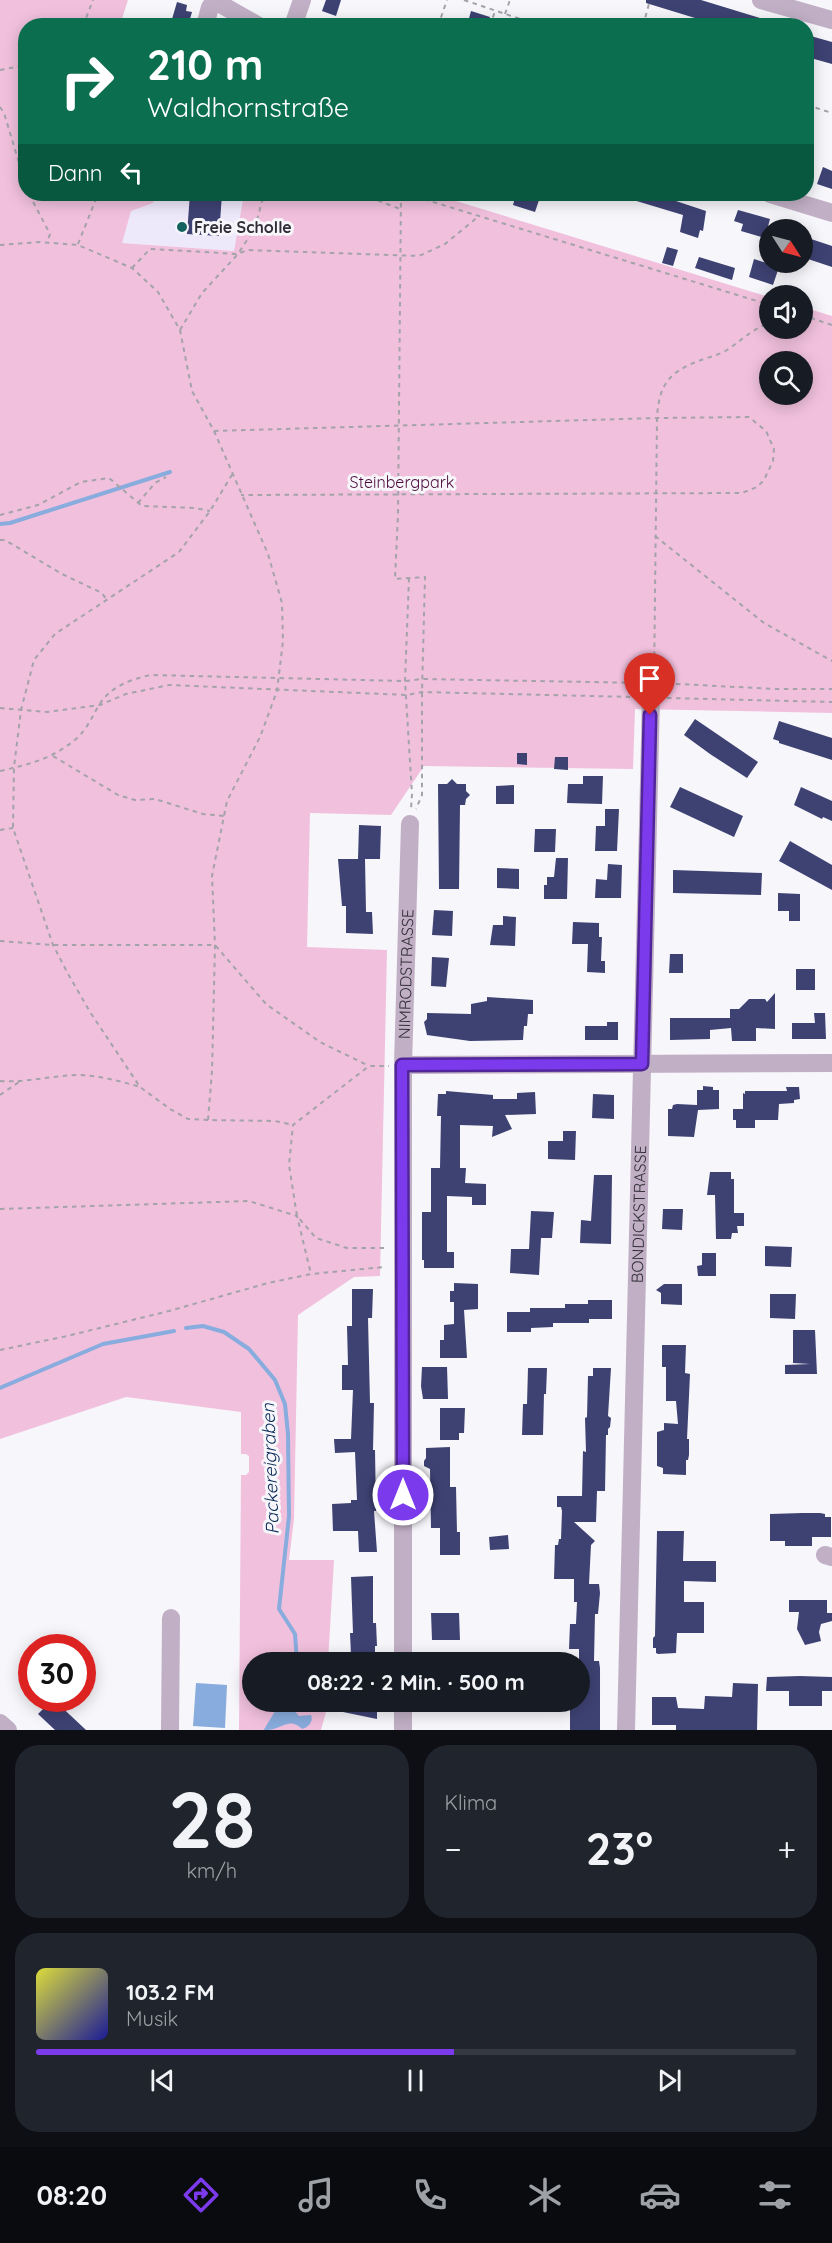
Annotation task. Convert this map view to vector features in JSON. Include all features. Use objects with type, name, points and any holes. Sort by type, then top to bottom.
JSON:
[{"type":"street","points":[[296,18],[302,0]]},
{"type":"street","points":[[760,0],[832,20]]},
{"type":"street","points":[[207,18],[214,1],[245,18]]},
{"type":"street","points":[[793,201],[832,213]]},
{"type":"street","name":"BONDICKSTRASSE","points":[[626,1730],[653,690]]},
{"type":"street","name":"NIMRODSTRASSE","points":[[403,1652],[402,1065],[410,824]]},
{"type":"street","points":[[402,1065],[832,1063]]},
{"type":"street","points":[[170,1730],[171,1618]]},
{"type":"street","points":[[403,1712],[403,1730]]},
{"type":"street","points":[[0,1723],[8,1730]]},
{"type":"path","points":[[85,18],[93,0]]},
{"type":"path","points":[[441,18],[447,0]]},
{"type":"path","points":[[464,0],[515,18]]},
{"type":"path","points":[[505,15],[510,0]]},
{"type":"path","points":[[644,18],[650,0]]},
{"type":"path","points":[[493,18],[495,11]]},
{"type":"path","points":[[0,70],[18,66]]},
{"type":"path","points":[[0,107],[4,113],[18,160]]},
{"type":"path","points":[[814,107],[832,113]]},
{"type":"path","points":[[33,201],[50,234],[47,242]]},
{"type":"path","points":[[78,245],[95,201]]},
{"type":"path","points":[[180,330],[202,293],[238,254],[257,220],[262,201]]},
{"type":"path","points":[[381,201],[401,209]]},
{"type":"path","points":[[401,201],[402,256],[395,579],[425,578],[422,795],[410,824]]},
{"type":"path","points":[[431,201],[759,302]]},
{"type":"path","points":[[132,268],[150,249],[238,254],[247,250],[419,256],[445,244],[464,231],[480,215]]},
{"type":"path","points":[[0,245],[47,242],[78,245],[132,268],[158,292],[180,330],[192,391],[214,431],[268,554],[282,603],[283,641],[278,691],[260,737],[227,801],[212,876],[215,945],[212,1071],[208,1120]]},
{"type":"path","points":[[813,319],[832,325]]},
{"type":"path","points":[[653,690],[658,402],[663,385],[671,375],[701,360],[725,352],[759,326]]},
{"type":"path","points":[[214,431],[749,417],[758,423],[771,440],[773,461],[764,480],[757,487],[742,494],[241,495]]},
{"type":"path","points":[[140,1087],[90,1012],[53,945],[13,828],[15,768],[21,710],[34,660],[55,634],[179,552],[210,511],[233,472]]},
{"type":"path","points":[[138,503],[155,483],[166,477]]},
{"type":"path","points":[[0,515],[38,505],[81,482],[110,478],[142,506],[195,508],[210,511]]},
{"type":"path","points":[[655,536],[764,622],[832,661]]},
{"type":"path","points":[[0,540],[4,540],[102,593],[106,600]]},
{"type":"path","points":[[409,578],[405,681],[412,794],[410,824]]},
{"type":"path","points":[[0,771],[53,756],[77,738],[110,692],[128,680],[150,675],[405,681],[423,679],[653,690],[832,702]]},
{"type":"path","points":[[0,708],[47,712],[100,705],[126,694],[169,685],[406,695],[422,692],[832,689]]},
{"type":"path","points":[[53,756],[118,795],[135,800],[155,799],[203,814],[224,816]]},
{"type":"path","points":[[0,830],[13,828]]},
{"type":"path","points":[[0,941],[53,945],[215,945],[266,1004],[320,1042],[369,1066],[402,1065]]},
{"type":"path","points":[[311,1274],[297,1216],[289,1165],[293,1125],[369,1066]]},
{"type":"path","points":[[0,1081],[19,1082],[79,1075],[115,1079],[140,1087],[188,1119],[275,1121],[293,1125]]},
{"type":"path","points":[[0,1095],[19,1082]]},
{"type":"path","points":[[0,1209],[249,1201],[297,1216],[316,1238],[347,1248],[384,1248]]},
{"type":"path","points":[[0,1350],[169,1311],[268,1283],[311,1274],[384,1267]]},
{"type":"shaded area","name":"Freie Scholle","points":[[154,201],[243,201],[234,251],[121,243],[131,211]]},
{"type":"green space","name":"Steinbergpark","points":[[0,0],[128,0],[122,18],[18,18],[18,201],[154,201],[131,211],[122,243],[234,251],[243,201],[456,201],[759,294],[759,339],[813,339],[813,310],[832,316],[832,713],[635,709],[633,769],[424,766],[391,815],[310,813],[307,947],[387,950],[380,1276],[354,1277],[298,1315],[294,1519],[289,1560],[334,1560],[329,1652],[242,1652],[242,1712],[326,1712],[321,1730],[239,1730],[241,1475],[249,1472],[249,1456],[241,1454],[241,1412],[126,1397],[0,1439]]},
{"type":"water","points":[[196,1683],[227,1685],[225,1728],[193,1726]]},
{"type":"water","points":[[277,1712],[296,1712],[299,1716],[311,1715],[310,1724],[302,1729],[297,1725],[289,1724],[266,1730]]},
{"type":"building","points":[[326,0],[341,0],[336,16],[322,11]]},
{"type":"building","points":[[646,0],[701,0],[760,18],[695,18],[646,3]]},
{"type":"building","points":[[177,2],[187,5],[186,11],[192,12],[190,18],[172,18]]},
{"type":"building","points":[[471,11],[490,17],[490,18],[469,18]]},
{"type":"building","points":[[814,37],[832,42],[832,64],[814,59]]},
{"type":"building","points":[[823,167],[832,171],[832,189],[817,184]]},
{"type":"building","points":[[189,201],[222,201],[219,236],[187,234]]},
{"type":"building","points":[[514,201],[539,201],[535,212],[513,205]]},
{"type":"building","points":[[637,201],[676,201],[706,211],[703,231],[700,230],[698,238],[680,232],[683,215]]},
{"type":"building","points":[[738,210],[770,219],[759,219],[759,236],[741,231],[743,224],[734,221]]},
{"type":"building","points":[[813,240],[832,246],[832,267],[813,261]]},
{"type":"building","points":[[667,247],[678,250],[673,266],[662,263]]},
{"type":"building","points":[[699,257],[735,268],[732,280],[695,268]]},
{"type":"building","points":[[754,259],[759,261],[759,273],[777,273],[773,285],[749,277]]},
{"type":"building","points":[[695,719],[758,762],[747,778],[684,735]]},
{"type":"building","points":[[779,721],[832,738],[832,760],[773,739]]},
{"type":"building","points":[[517,753],[527,753],[527,765],[517,764]]},
{"type":"building","points":[[555,757],[568,757],[568,770],[554,769]]},
{"type":"building","points":[[583,776],[603,776],[602,804],[567,803],[568,784],[583,784]]},
{"type":"building","points":[[452,779],[457,784],[466,784],[466,791],[470,795],[465,805],[460,805],[459,889],[439,889],[438,784],[447,784]]},
{"type":"building","points":[[514,785],[514,804],[496,804],[496,786]]},
{"type":"building","points":[[680,787],[743,816],[734,837],[670,807]]},
{"type":"building","points":[[801,787],[832,801],[832,821],[823,817],[822,819],[794,805]]},
{"type":"building","points":[[605,809],[619,809],[617,851],[595,851],[596,826],[605,826]]},
{"type":"building","points":[[359,825],[381,826],[380,859],[358,859]]},
{"type":"building","points":[[535,829],[556,829],[555,852],[534,852]]},
{"type":"building","points":[[790,841],[832,865],[832,890],[779,861]]},
{"type":"building","points":[[556,858],[568,858],[567,899],[544,899],[544,885],[547,885],[547,877],[554,877]]},
{"type":"building","points":[[338,859],[365,859],[366,912],[372,912],[373,934],[346,933],[346,906],[342,906]]},
{"type":"building","points":[[608,864],[622,865],[621,898],[595,898],[596,879],[607,880]]},
{"type":"building","points":[[497,868],[519,869],[519,889],[497,888]]},
{"type":"building","points":[[673,870],[762,873],[761,895],[673,893]]},
{"type":"building","points":[[778,893],[800,894],[800,921],[789,921],[789,911],[778,911]]},
{"type":"building","points":[[434,910],[453,911],[452,936],[432,935]]},
{"type":"building","points":[[503,916],[516,917],[515,946],[490,945],[493,925],[503,925]]},
{"type":"building","points":[[573,922],[599,923],[599,937],[602,937],[601,961],[605,961],[605,973],[587,972],[588,944],[572,944]]},
{"type":"building","points":[[670,954],[683,954],[683,973],[669,973]]},
{"type":"building","points":[[432,957],[449,958],[446,987],[431,986]]},
{"type":"building","points":[[796,969],[815,969],[815,990],[796,990]]},
{"type":"building","points":[[775,993],[775,1029],[756,1028],[756,1041],[732,1041],[731,1028],[710,1030],[710,1039],[670,1040],[670,1018],[730,1018],[730,1009],[739,1009],[749,999],[765,999],[767,1002]]},
{"type":"building","points":[[487,997],[533,1000],[533,1014],[528,1014],[523,1040],[470,1041],[427,1035],[424,1022],[427,1019],[427,1013],[471,1014],[471,1004],[487,1001]]},
{"type":"building","points":[[814,1013],[825,1013],[826,1039],[792,1039],[792,1023],[815,1023]]},
{"type":"building","points":[[607,1022],[618,1022],[618,1040],[585,1040],[585,1026],[607,1026]]},
{"type":"building","points":[[703,1086],[719,1090],[719,1109],[698,1110],[694,1137],[668,1136],[668,1109],[672,1109],[673,1105],[677,1104],[697,1105],[697,1090],[703,1090]]},
{"type":"building","points":[[786,1087],[799,1087],[800,1099],[794,1100],[794,1103],[779,1104],[778,1120],[755,1120],[755,1128],[736,1128],[733,1109],[743,1109],[745,1091],[787,1091]]},
{"type":"building","points":[[446,1091],[493,1095],[493,1099],[517,1099],[517,1093],[535,1092],[536,1114],[505,1115],[512,1129],[492,1137],[493,1126],[460,1125],[460,1168],[466,1168],[465,1183],[486,1184],[486,1205],[472,1205],[472,1197],[447,1196],[447,1252],[454,1252],[454,1268],[424,1268],[422,1212],[431,1212],[431,1168],[440,1168],[441,1116],[437,1116],[438,1094],[446,1094]]},
{"type":"building","points":[[593,1094],[614,1095],[614,1119],[592,1118]]},
{"type":"building","points":[[563,1131],[576,1131],[575,1160],[548,1159],[548,1141],[563,1141]]},
{"type":"building","points":[[710,1172],[731,1172],[731,1179],[734,1179],[734,1213],[744,1213],[744,1226],[737,1226],[738,1233],[732,1233],[731,1239],[716,1239],[715,1195],[707,1195]]},
{"type":"building","points":[[594,1175],[612,1175],[611,1244],[580,1243],[581,1220],[591,1221]]},
{"type":"building","points":[[663,1209],[683,1209],[682,1230],[662,1229]]},
{"type":"building","points":[[531,1211],[554,1212],[552,1238],[541,1238],[539,1275],[510,1273],[511,1249],[529,1249]]},
{"type":"building","points":[[765,1246],[792,1247],[791,1267],[765,1266]]},
{"type":"building","points":[[702,1253],[716,1253],[716,1276],[698,1276],[697,1266],[702,1265]]},
{"type":"building","points":[[454,1283],[478,1284],[478,1309],[464,1310],[467,1358],[440,1358],[440,1340],[444,1340],[444,1325],[454,1324],[454,1302],[450,1302],[450,1291],[454,1291]]},
{"type":"building","points":[[664,1284],[682,1284],[682,1305],[661,1304],[661,1293],[656,1290]]},
{"type":"building","points":[[352,1289],[373,1289],[372,1318],[368,1318],[370,1403],[374,1403],[373,1450],[375,1450],[376,1511],[374,1511],[377,1552],[359,1552],[358,1531],[333,1531],[332,1504],[351,1503],[351,1500],[357,1500],[355,1452],[335,1453],[334,1439],[351,1439],[353,1390],[342,1390],[342,1365],[348,1365],[347,1326],[352,1326]]},
{"type":"building","points":[[770,1294],[796,1294],[795,1319],[770,1318]]},
{"type":"building","points":[[588,1300],[612,1300],[612,1319],[589,1319],[589,1323],[553,1323],[553,1327],[531,1328],[531,1332],[507,1332],[507,1312],[530,1312],[530,1308],[565,1308],[565,1304],[588,1304]]},
{"type":"building","points":[[793,1330],[815,1330],[817,1374],[785,1374],[785,1365],[810,1364],[793,1363]]},
{"type":"building","points":[[662,1345],[686,1345],[685,1373],[690,1374],[687,1439],[689,1439],[689,1455],[686,1460],[686,1475],[663,1474],[663,1468],[657,1466],[657,1432],[664,1430],[664,1423],[678,1424],[676,1401],[666,1401],[666,1367],[662,1367]]},
{"type":"building","points":[[422,1367],[447,1367],[448,1399],[423,1399]]},
{"type":"building","points":[[528,1368],[547,1368],[543,1435],[522,1435],[523,1404],[527,1404]]},
{"type":"building","points":[[593,1368],[611,1368],[608,1416],[611,1418],[608,1435],[606,1435],[605,1491],[597,1491],[596,1522],[574,1522],[595,1541],[591,1545],[589,1584],[599,1584],[600,1593],[598,1614],[595,1614],[594,1661],[599,1661],[600,1668],[600,1730],[570,1730],[570,1712],[590,1712],[590,1652],[569,1649],[570,1624],[576,1624],[577,1602],[574,1602],[574,1579],[554,1579],[555,1545],[558,1545],[561,1539],[562,1511],[561,1507],[557,1507],[557,1496],[582,1496],[588,1376],[593,1376]]},
{"type":"building","points":[[440,1408],[465,1408],[464,1433],[459,1433],[459,1440],[440,1440]]},
{"type":"building","points":[[450,1447],[450,1487],[456,1487],[460,1555],[440,1555],[440,1528],[431,1528],[430,1469],[424,1466],[424,1461],[426,1448]]},
{"type":"building","points":[[770,1514],[825,1514],[825,1517],[831,1517],[831,1537],[812,1537],[812,1546],[785,1546],[785,1541],[770,1541]]},
{"type":"building","points":[[657,1531],[684,1531],[683,1561],[716,1561],[716,1582],[684,1581],[684,1602],[704,1602],[704,1633],[677,1633],[676,1653],[658,1654],[656,1648],[653,1648]]},
{"type":"building","points":[[508,1535],[509,1549],[490,1550],[489,1537]]},
{"type":"building","points":[[373,1576],[373,1623],[376,1623],[377,1646],[375,1646],[375,1652],[351,1652],[350,1633],[353,1633],[351,1577]]},
{"type":"building","points":[[789,1600],[827,1600],[827,1613],[832,1613],[832,1621],[821,1624],[819,1632],[821,1641],[805,1645],[797,1629],[799,1612],[789,1612]]},
{"type":"building","points":[[431,1613],[459,1613],[460,1640],[432,1640]]},
{"type":"building","points":[[767,1677],[832,1677],[832,1691],[822,1691],[822,1706],[789,1706],[789,1691],[766,1691]]},
{"type":"building","points":[[733,1683],[758,1684],[757,1730],[676,1730],[676,1725],[652,1725],[652,1697],[676,1697],[678,1708],[704,1709],[705,1696],[732,1697]]},
{"type":"building","points":[[40,1712],[67,1712],[86,1730],[55,1730],[38,1714]]},
{"type":"building","points":[[343,1712],[377,1712],[377,1719]]},
{"type":"waterway","points":[[0,524],[10,523],[170,472]]},
{"type":"waterway","name":"Packereigraben","points":[[186,1328],[203,1326],[224,1332],[249,1349],[275,1380],[285,1404],[288,1434],[289,1516],[279,1609],[295,1634],[296,1652]]},
{"type":"waterway","name":"Packereigraben","points":[[0,1388],[103,1344],[174,1331]]},
{"type":"waterway","name":"Packereigraben","points":[[266,1730],[277,1712]]},
{"type":"place","name":"Freie Scholle","points":[[182,227]]},
{"type":"route","points":[[403,1495],[402,1065],[642,1064],[650,715]]}]
